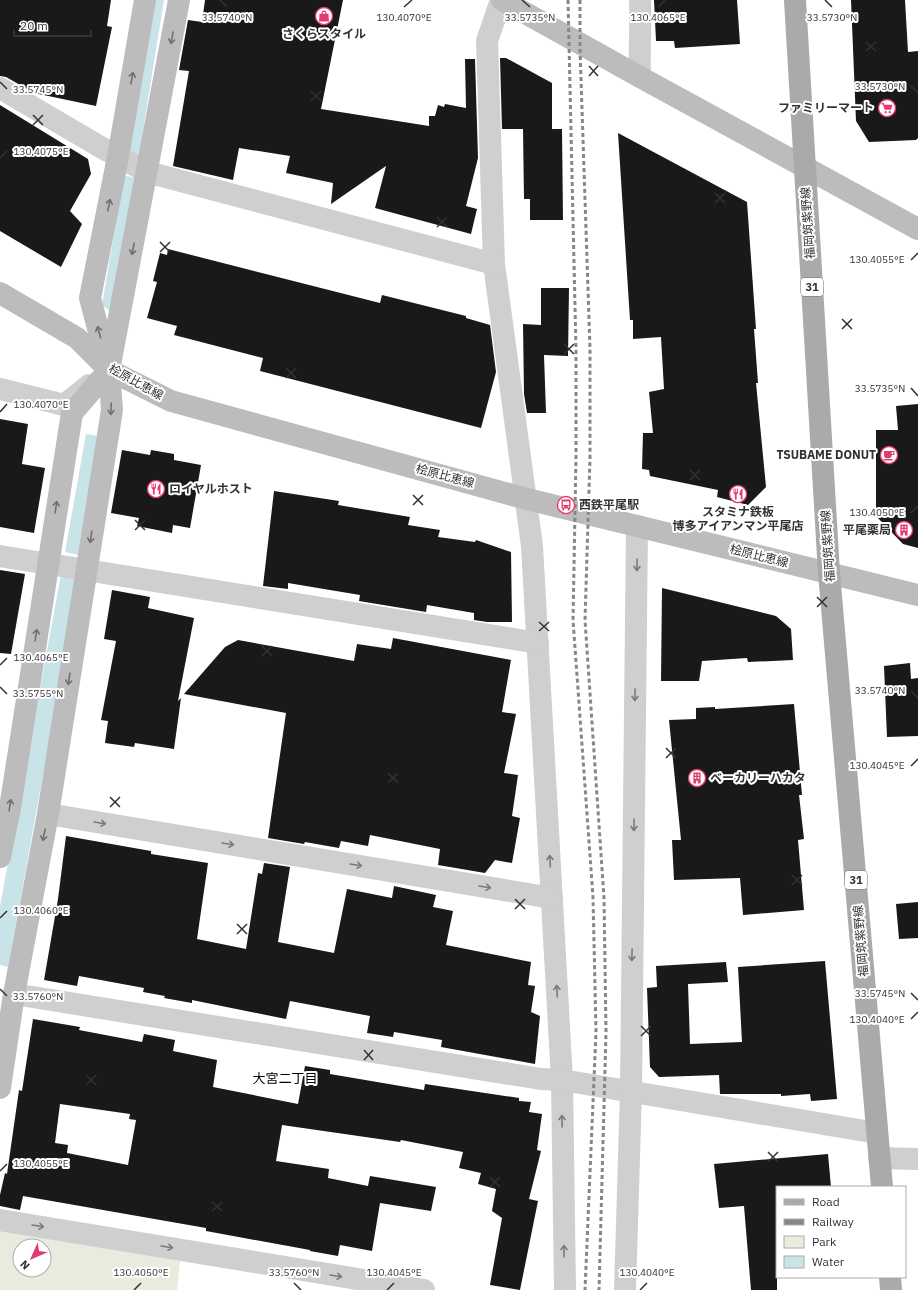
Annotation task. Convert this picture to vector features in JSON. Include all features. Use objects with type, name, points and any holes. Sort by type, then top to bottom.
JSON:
[{"type":"main road","name":"福岡筑紫野線","points":[[795,0],[804,168],[830,573],[882,1186]]},
{"type":"main road","points":[[890,1278],[891,1290]]},
{"type":"street","points":[[0,1088],[7,992],[48,814],[112,410],[109,370],[90,298],[118,157],[145,0]]},
{"type":"street","points":[[0,857],[10,808],[47,563],[72,413],[109,370],[179,0]]},
{"type":"street","points":[[565,1290],[562,1080],[532,546],[527,498],[520,458],[494,264],[487,41],[501,0],[640,78],[918,229]]},
{"type":"street","points":[[640,0],[642,41],[639,48],[640,78]]},
{"type":"street","points":[[0,88],[118,157],[147,172],[494,264]]},
{"type":"street","name":"桧原比恵線","points":[[0,293],[77,338],[109,370],[170,402],[527,498],[918,595]]},
{"type":"street","points":[[0,389],[64,405],[109,370]]},
{"type":"street","points":[[625,1290],[631,1091],[637,526]]},
{"type":"street","points":[[0,556],[538,643]]},
{"type":"street","points":[[48,814],[552,898]]},
{"type":"street","points":[[7,992],[533,1077],[631,1091],[877,1133]]},
{"type":"street","points":[[879,1158],[918,1159]]},
{"type":"street","points":[[0,1220],[424,1290]]},
{"type":"green space","points":[[0,1227],[180,1261],[177,1290],[0,1290]]},
{"type":"water","points":[[154,0],[164,0],[139,155],[129,153]]},
{"type":"water","points":[[124,175],[135,178],[114,314],[102,305]]},
{"type":"water","points":[[86,434],[105,437],[83,556],[65,552]]},
{"type":"water","points":[[62,569],[80,572],[8,967],[0,965],[0,906]]},
{"type":"building","points":[[0,0],[111,0],[107,26],[112,27],[96,106],[34,93],[6,77],[0,76]]},
{"type":"building","points":[[205,0],[343,0],[321,109],[429,126],[429,116],[435,116],[438,105],[444,107],[445,104],[466,108],[465,59],[475,59],[478,158],[466,206],[477,209],[471,234],[375,208],[386,166],[331,204],[333,183],[286,173],[290,156],[239,148],[233,180],[173,166],[189,71],[179,70],[188,20],[202,22]]},
{"type":"building","points":[[654,0],[737,0],[740,44],[675,48],[674,41],[656,41]]},
{"type":"building","points":[[851,0],[905,0],[908,52],[918,51],[918,138],[916,140],[869,142],[856,121]]},
{"type":"building","points":[[500,58],[506,58],[552,83],[552,129],[562,129],[563,220],[530,220],[530,199],[524,199],[523,129],[502,129]]},
{"type":"building","points":[[0,105],[88,159],[91,174],[70,211],[82,224],[61,267],[0,231]]},
{"type":"building","points":[[618,133],[747,202],[756,329],[754,329],[758,383],[756,383],[766,487],[748,505],[717,497],[718,490],[650,476],[649,470],[642,469],[643,433],[653,433],[649,392],[664,389],[661,337],[633,339],[633,320],[630,320]]},
{"type":"building","points":[[168,249],[380,303],[382,295],[466,316],[466,318],[490,325],[496,372],[481,428],[260,371],[263,358],[174,335],[177,326],[147,318],[157,282],[153,281],[160,253],[167,255]]},
{"type":"building","points":[[541,288],[569,288],[568,356],[544,355],[546,413],[527,413],[524,394],[523,324],[541,325]]},
{"type":"building","points":[[918,404],[918,548],[903,544],[876,516],[876,430],[898,430],[896,406]]},
{"type":"building","points":[[0,419],[28,424],[22,464],[45,468],[34,533],[0,527]]},
{"type":"building","name":"ロイヤルホスト","points":[[122,450],[150,455],[151,450],[174,454],[174,460],[201,465],[190,528],[173,525],[172,533],[137,526],[139,518],[111,513]]},
{"type":"building","points":[[274,491],[339,501],[338,505],[410,517],[408,525],[440,530],[438,537],[475,542],[476,540],[511,552],[512,622],[487,622],[474,620],[474,613],[427,605],[426,612],[359,601],[360,595],[288,583],[288,589],[263,586]]},
{"type":"building","points":[[0,570],[25,574],[11,654],[0,653]]},
{"type":"building","points":[[662,588],[776,616],[791,629],[793,660],[748,662],[747,658],[702,661],[699,681],[661,681]]},
{"type":"building","points":[[112,590],[150,597],[148,608],[194,618],[178,701],[181,698],[174,749],[135,743],[134,747],[105,743],[108,721],[101,720],[116,641],[104,639]]},
{"type":"building","points":[[393,638],[511,660],[502,712],[516,714],[504,773],[518,775],[512,816],[520,818],[512,863],[495,860],[485,873],[438,865],[440,849],[370,835],[368,846],[341,841],[339,848],[268,838],[286,713],[184,694],[225,647],[238,640],[354,661],[357,644],[391,649]]},
{"type":"building","points":[[910,663],[911,679],[918,678],[918,736],[887,737],[884,666]]},
{"type":"building","points":[[794,704],[802,795],[799,795],[804,839],[798,840],[804,910],[743,915],[740,878],[674,880],[672,840],[681,840],[669,720],[696,719],[696,708],[715,707],[715,709]]},
{"type":"building","points":[[66,836],[151,851],[151,854],[208,863],[197,939],[246,949],[258,873],[262,874],[264,863],[290,867],[278,942],[334,953],[347,889],[392,898],[394,886],[436,895],[433,907],[453,911],[446,945],[531,962],[528,985],[535,986],[531,1012],[540,1016],[535,1064],[441,1047],[442,1040],[394,1032],[393,1037],[367,1033],[370,1016],[290,1001],[286,1019],[192,1000],[192,1003],[164,998],[165,996],[143,992],[144,988],[79,976],[77,986],[44,980],[58,899]]},
{"type":"building","points":[[918,902],[918,938],[899,939],[896,904]]},
{"type":"building","points":[[825,961],[837,1099],[811,1101],[810,1094],[781,1096],[781,1094],[720,1094],[719,1075],[659,1077],[650,1067],[647,988],[657,987],[656,966],[726,962],[728,982],[688,984],[690,1044],[742,1042],[738,967]]},
{"type":"building","points":[[33,1019],[80,1027],[79,1030],[142,1042],[144,1034],[175,1040],[173,1051],[217,1060],[213,1087],[298,1104],[305,1066],[330,1070],[330,1074],[424,1090],[425,1084],[519,1098],[519,1101],[531,1102],[529,1112],[542,1114],[537,1150],[541,1151],[529,1199],[538,1201],[520,1290],[490,1285],[502,1218],[492,1211],[496,1189],[478,1184],[481,1173],[459,1168],[463,1152],[401,1140],[400,1142],[282,1125],[276,1161],[329,1169],[328,1178],[368,1186],[370,1176],[436,1187],[431,1211],[380,1203],[372,1251],[340,1245],[338,1256],[206,1231],[206,1228],[23,1196],[20,1210],[0,1206],[0,1195],[5,1173],[7,1174],[19,1090],[22,1091]],"holes":[[[60,1104],[130,1114],[129,1119],[136,1120],[128,1165],[67,1153],[68,1145],[55,1143]]]},
{"type":"building","points":[[828,1154],[831,1186],[776,1186],[777,1290],[751,1290],[744,1206],[719,1208],[714,1164]]},
{"type":"railway","points":[[568,0],[576,350],[573,620],[593,897],[596,1032],[585,1290]]},
{"type":"railway","points":[[580,0],[580,49],[590,349],[590,458],[585,620],[604,898],[606,1032],[599,1290]]},
{"type":"place","name":"さくらスタイル","points":[[324,16]]},
{"type":"place","name":"ファミリーマート","points":[[887,108]]},
{"type":"place","name":"TSUBAME DONUT","points":[[889,455]]},
{"type":"place","name":"ロイヤルホスト","points":[[156,489]]},
{"type":"place","name":"スタミナ鉄板 博多アイアンマン平尾店","points":[[738,494]]},
{"type":"place","name":"西鉄平尾駅","points":[[566,505]]},
{"type":"place","name":"平尾薬局","points":[[904,530]]},
{"type":"place","name":"ベーカリーハカタ","points":[[697,778]]},
{"type":"district","name":"大宮二丁目","points":[[285,1078]]}]
